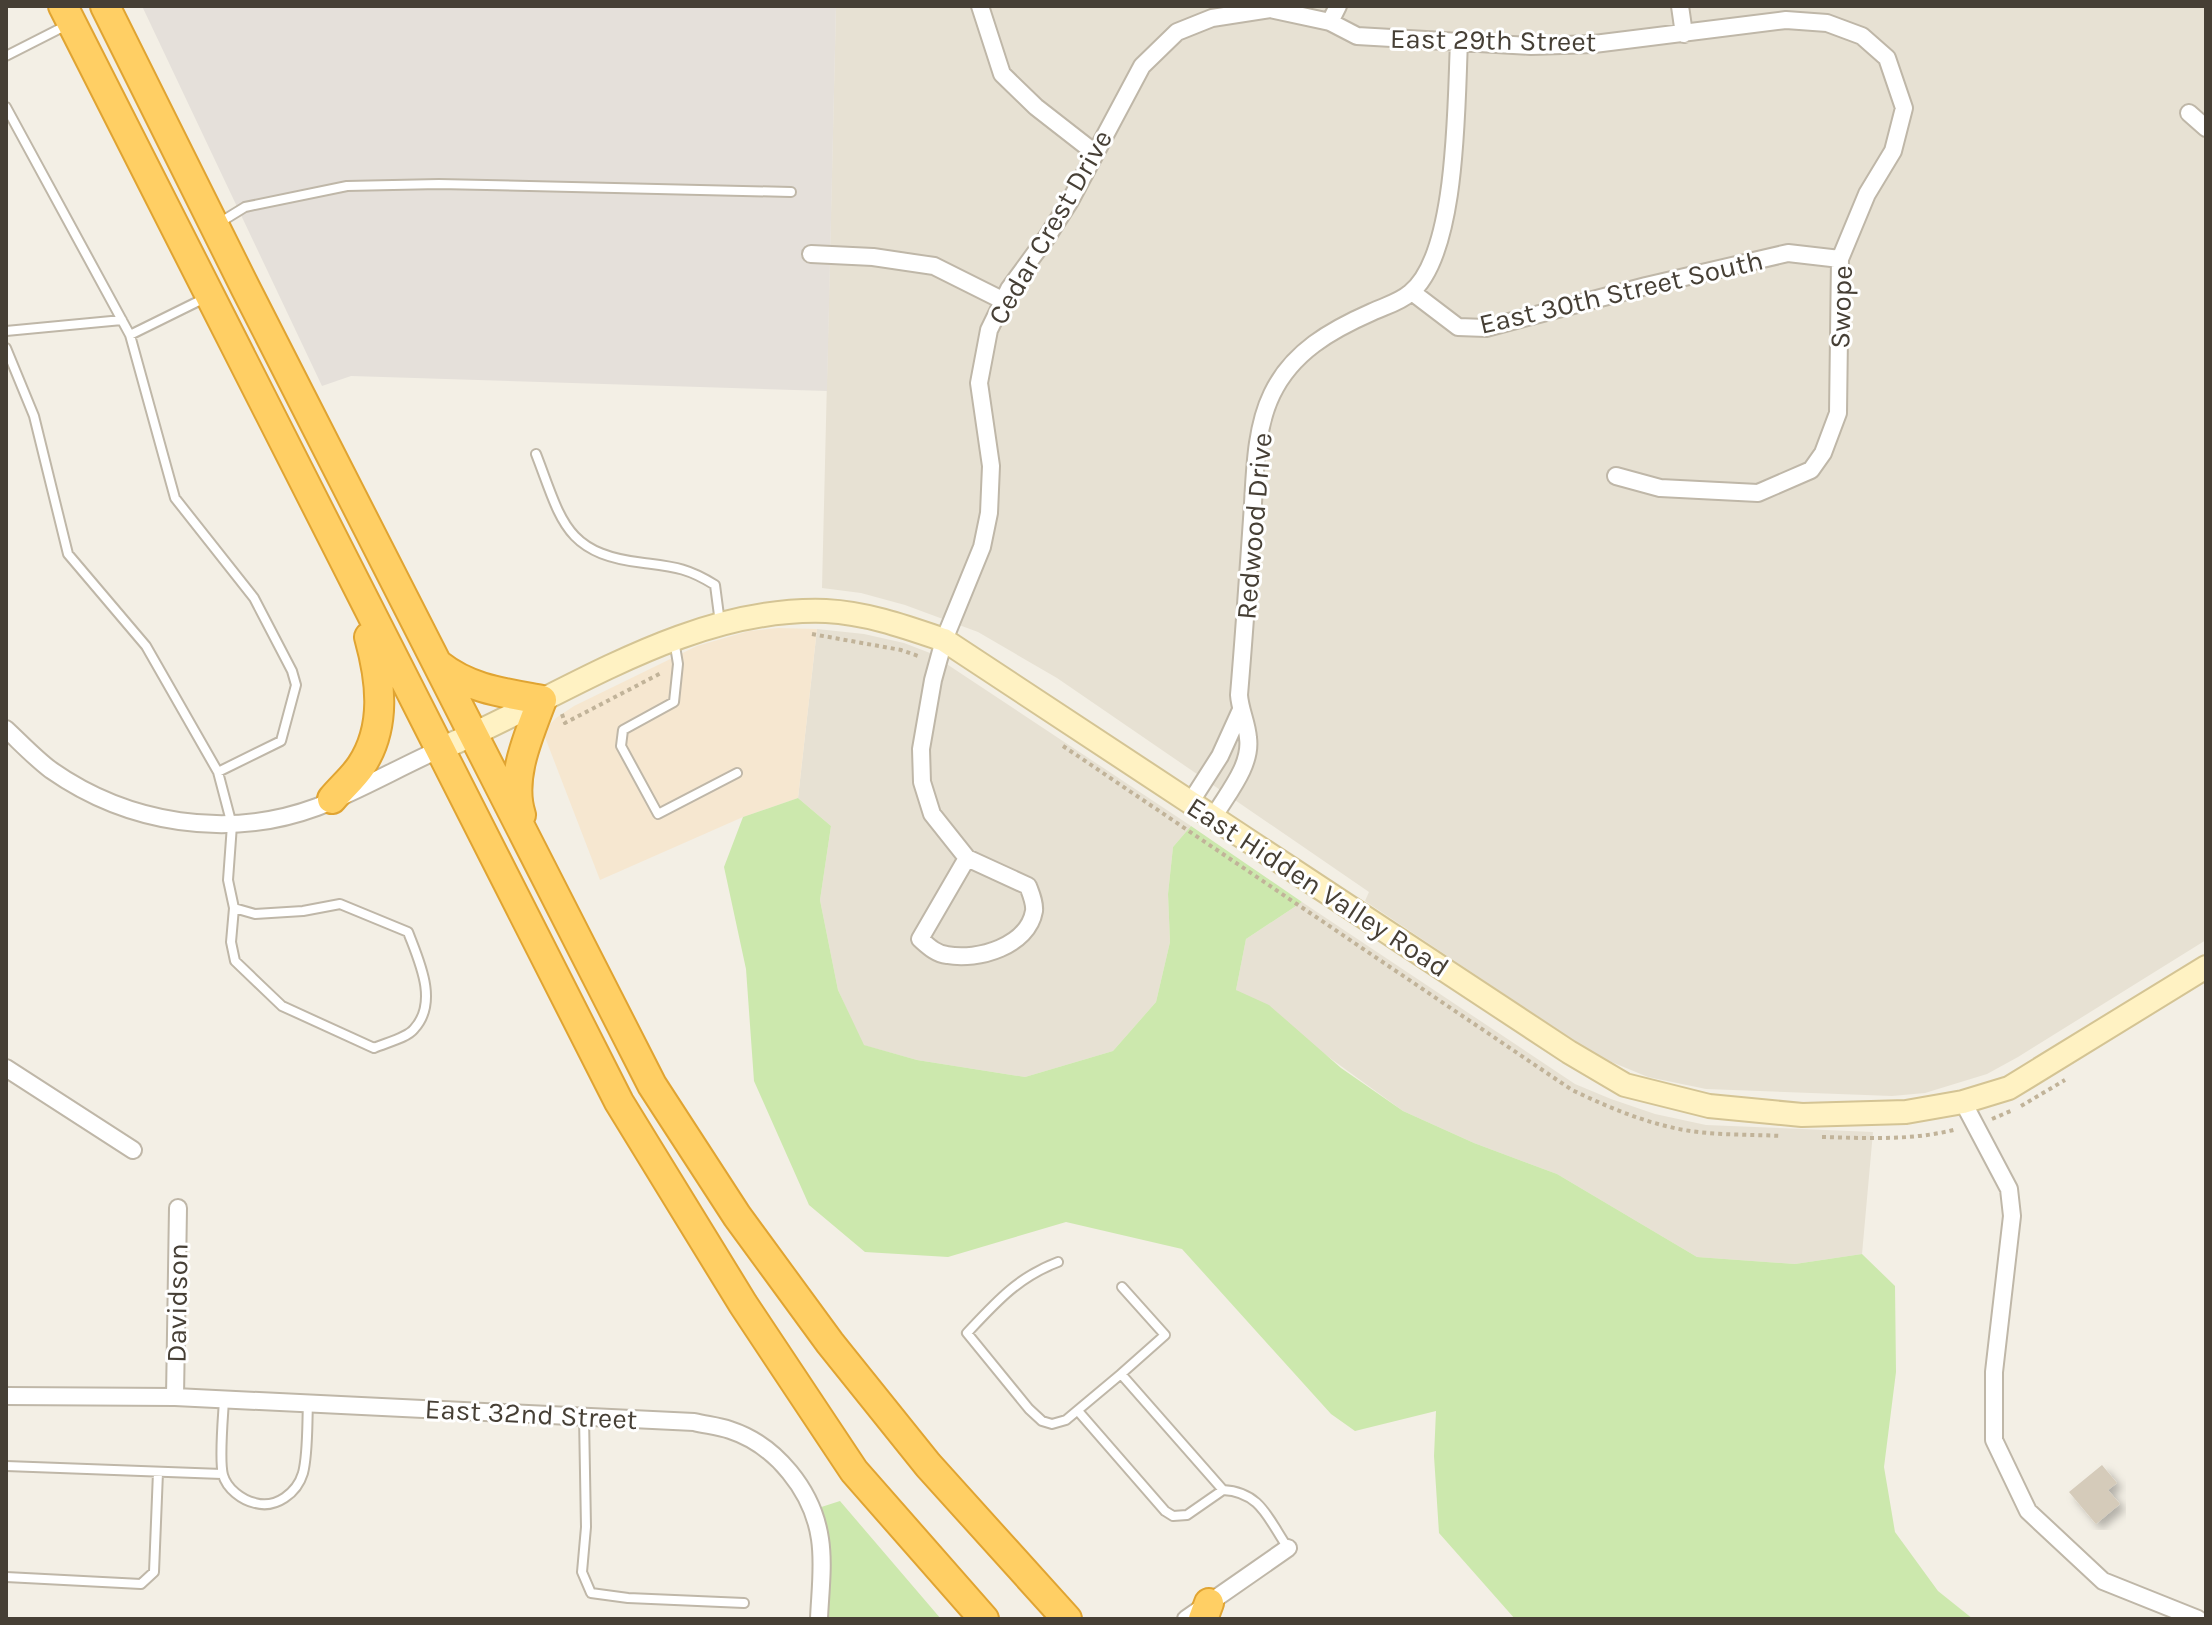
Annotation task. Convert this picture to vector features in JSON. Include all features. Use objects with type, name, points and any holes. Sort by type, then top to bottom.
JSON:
[{"type":"highway","points":[[105,6],[652,1085],[737,1216],[830,1343],[928,1465],[1067,1619]]},
{"type":"highway","points":[[68,14],[438,750],[619,1102],[743,1304],[854,1471],[964,1606],[984,1619]]},
{"type":"highway","points":[[332,799],[362,765],[375,732],[380,706],[381,686],[376,662],[352,579]]},
{"type":"highway","points":[[438,664],[456,678],[481,688],[542,700],[528,738],[518,782],[518,805],[532,850]]},
{"type":"main road","name":"East Hidden Valley Road","points":[[438,750],[674,639],[720,623],[767,612],[828,611],[884,619],[944,640],[1569,1052],[1625,1085],[1709,1106],[1802,1115],[1906,1112],[1963,1102],[2009,1088],[2206,967]]},
{"type":"street","points":[[980,6],[1002,74],[1036,107],[1095,153]]},
{"type":"street","points":[[1330,22],[1338,6]]},
{"type":"street","points":[[1680,6],[1684,34]]},
{"type":"street","name":"Cedar Crest Drive","points":[[967,858],[932,814],[922,782],[921,749],[933,680],[944,640],[982,547],[989,513],[991,466],[979,383],[989,330],[1004,301],[1055,225],[1142,66],[1177,32],[1212,18],[1270,9],[1330,22]]},
{"type":"street","name":"East 29th Street","points":[[1330,22],[1357,36],[1531,46],[1594,44],[1786,20],[1827,23],[1862,36],[1887,58]]},
{"type":"street","points":[[1412,292],[1434,260],[1442,233],[1453,158],[1459,42]]},
{"type":"street","name":"Swope","points":[[1616,476],[1660,488],[1758,493],[1811,470],[1823,453],[1838,413],[1840,259],[1867,194],[1893,151],[1904,108],[1887,58]]},
{"type":"street","points":[[2189,113],[2206,128]]},
{"type":"street","name":"East 30th Street South","points":[[1412,292],[1458,327],[1486,328],[1788,253],[1840,259]]},
{"type":"street","points":[[811,254],[873,257],[934,266],[1004,301]]},
{"type":"street","name":"Redwood Drive","points":[[1213,818],[1247,756],[1249,742],[1240,712],[1255,470],[1264,415],[1272,394],[1298,356],[1335,328],[1412,292]]},
{"type":"street","name":"Redwood Drive","points":[[1190,803],[1220,756],[1240,712]]},
{"type":"street","points":[[6,729],[48,768],[90,794],[135,813],[183,823],[232,825],[273,819],[317,807],[438,750]]},
{"type":"street","points":[[967,858],[1028,886],[1035,907],[1030,925],[1017,941],[975,955],[947,955],[932,950],[920,939],[967,858]]},
{"type":"street","points":[[6,1068],[133,1150]]},
{"type":"street","points":[[1963,1102],[2009,1189],[2012,1216],[1994,1372],[1994,1440],[2028,1511],[2103,1581],[2198,1619]]},
{"type":"street","name":"Davidson","points":[[175,1397],[178,1208]]},
{"type":"street","name":"East 32nd Street","points":[[6,1396],[224,1399],[694,1422],[731,1430],[757,1443],[780,1461],[799,1484],[812,1510],[820,1538],[822,1567],[819,1619]]},
{"type":"street","points":[[1199,1614],[1288,1548]]},
{"type":"lane","points":[[6,56],[68,14]]},
{"type":"lane","points":[[6,107],[130,335],[175,498],[254,598],[292,671],[296,685],[281,741],[218,772]]},
{"type":"lane","points":[[215,225],[245,207],[347,186],[454,184],[791,192]]},
{"type":"lane","points":[[130,335],[210,296]]},
{"type":"lane","points":[[6,331],[122,320]]},
{"type":"lane","points":[[6,348],[34,416],[68,554],[146,646],[218,772],[232,825],[228,880],[234,908],[231,942],[235,961],[282,1006],[374,1048],[414,1030],[427,1002],[421,966],[408,932],[340,904],[303,911],[255,914],[234,908]]},
{"type":"lane","points":[[536,454],[560,516],[584,545],[598,555],[613,559],[691,570],[715,585],[720,623]]},
{"type":"lane","points":[[674,639],[678,664],[674,702],[623,730],[621,746],[658,814],[737,773]]},
{"type":"lane","points":[[1058,1262],[1035,1270],[1020,1280],[967,1333],[1042,1421],[1052,1424],[1066,1420],[1165,1335],[1122,1287]]},
{"type":"lane","points":[[1121,1374],[1223,1490]]},
{"type":"lane","points":[[224,1399],[222,1474],[229,1487],[245,1501],[262,1505],[280,1502],[293,1490],[303,1473],[308,1404]]},
{"type":"lane","points":[[1078,1411],[1165,1511],[1173,1516],[1187,1515],[1223,1490],[1240,1491],[1253,1497],[1288,1548]]},
{"type":"lane","points":[[584,1417],[586,1527],[582,1572],[591,1593],[628,1598],[744,1603]]},
{"type":"lane","points":[[6,1466],[222,1474]]},
{"type":"lane","points":[[6,1577],[141,1584],[154,1572],[158,1472]]},
{"type":"shaded area","points":[[142,6],[836,6],[827,391],[351,376],[322,386]]},
{"type":"shaded area","points":[[836,6],[2206,6],[2206,940],[1987,1074],[1925,1093],[1892,1096],[1706,1089],[1648,1077],[1597,1056],[1365,901],[1369,892],[1057,678],[978,632],[905,605],[861,593],[822,588]]},
{"type":"shaded area","points":[[817,629],[864,634],[904,643],[930,653],[1191,826],[1173,847],[1168,894],[1170,942],[1156,1002],[1113,1051],[1025,1077],[917,1060],[863,1045],[838,990],[820,900],[831,826],[798,798]]},
{"type":"shaded area","points":[[817,629],[798,798],[743,817],[600,880],[543,732],[574,706],[697,646],[749,631]]},
{"type":"shaded area","points":[[1302,902],[1575,1084],[1611,1099],[1655,1114],[1706,1125],[1873,1132],[1862,1254],[1795,1264],[1697,1257],[1557,1174],[1474,1143],[1403,1111],[1236,990],[1246,939]]},
{"type":"green space","points":[[798,798],[831,826],[820,900],[838,990],[864,1045],[917,1060],[1025,1077],[1113,1051],[1156,1002],[1170,942],[1168,894],[1173,847],[1191,826],[1302,902],[1246,939],[1236,990],[1269,1005],[1341,1068],[1403,1111],[1474,1143],[1557,1174],[1697,1257],[1795,1264],[1862,1254],[1895,1286],[1896,1372],[1884,1467],[1895,1532],[1938,1591],[1973,1619],[1515,1619],[1439,1533],[1434,1456],[1436,1411],[1355,1431],[1331,1414],[1182,1249],[1066,1222],[948,1257],[865,1252],[809,1205],[754,1081],[746,969],[724,867],[743,817]]},
{"type":"green space","points":[[840,1501],[941,1619],[819,1619],[812,1510]]},
{"type":"building","points":[[2102,1465],[2117,1483],[2108,1490],[2120,1504],[2096,1524],[2069,1492]]}]
